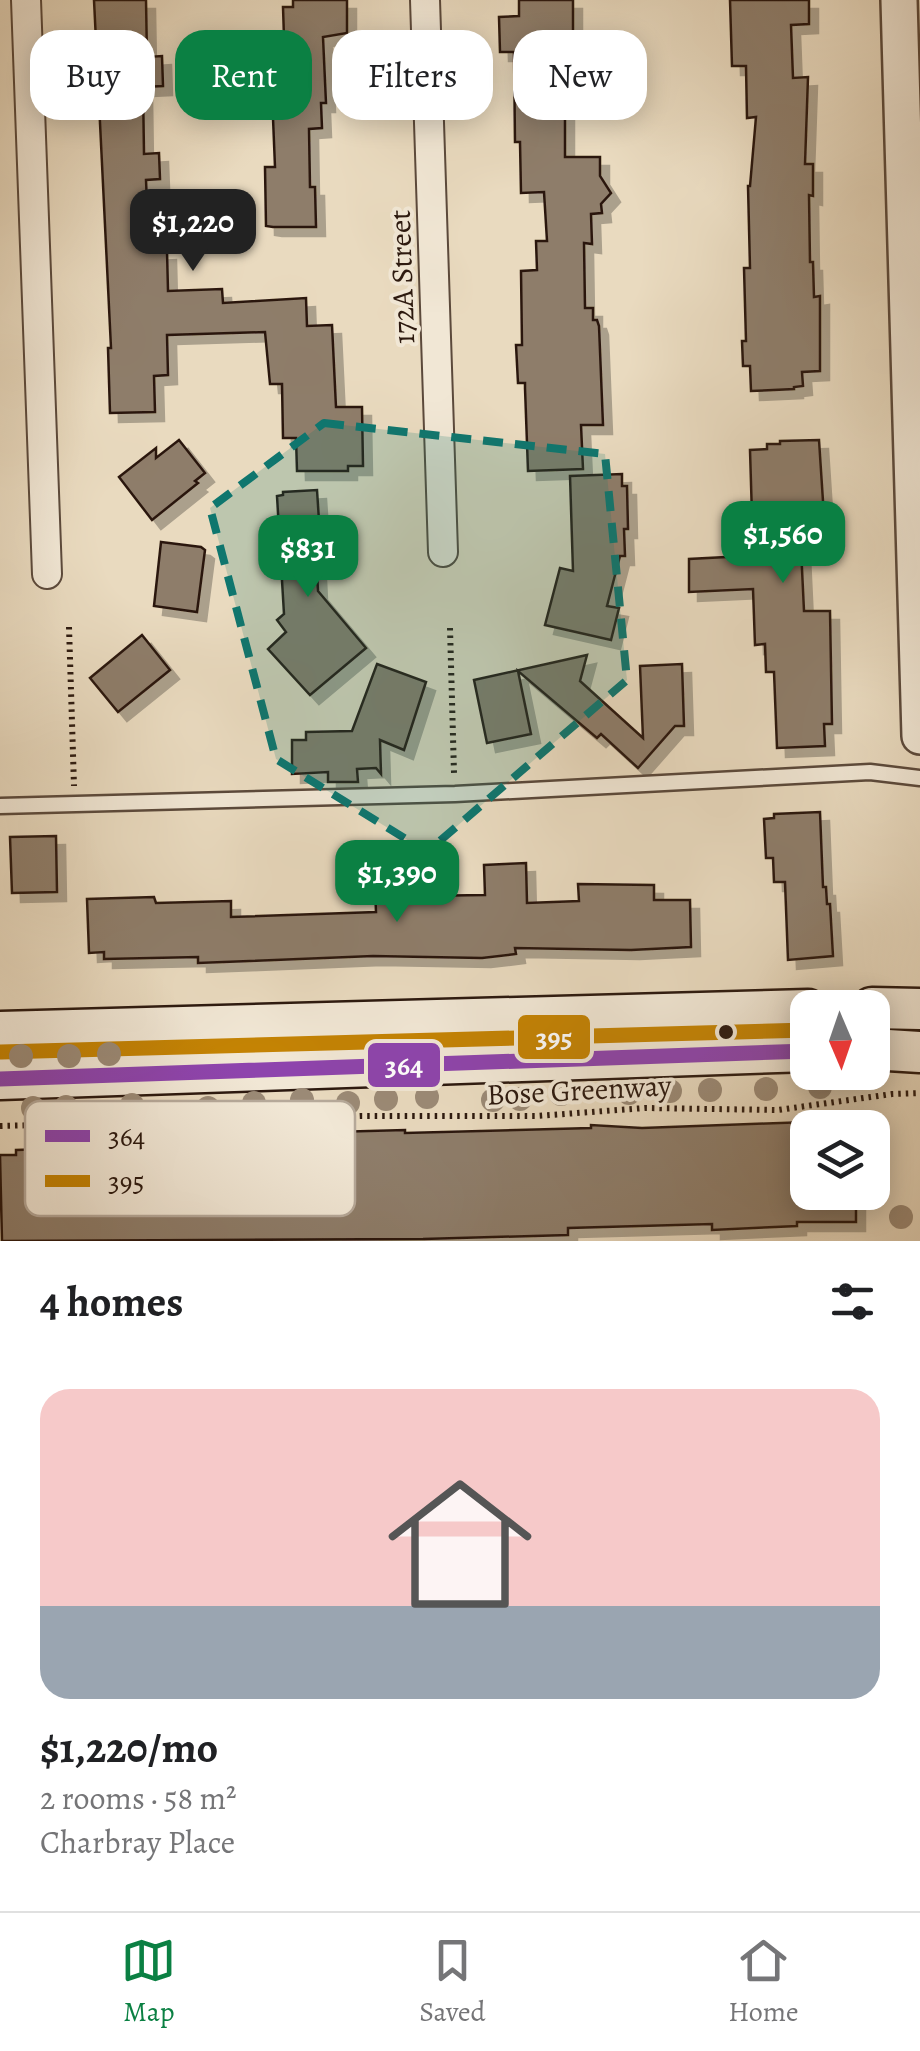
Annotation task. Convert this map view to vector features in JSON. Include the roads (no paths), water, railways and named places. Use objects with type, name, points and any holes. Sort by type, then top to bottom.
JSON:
[{"type":"main road","points":[[890,1009],[920,1010]]},
{"type":"main road","points":[[0,1032],[790,1010]]},
{"type":"main road","points":[[890,1050],[920,1052]]},
{"type":"main road","points":[[0,1079],[790,1053]]},
{"type":"street","points":[[26,0],[47,574]]},
{"type":"street","name":"172A Street","points":[[425,0],[443,552]]},
{"type":"street","points":[[899,0],[913,256],[920,736]]},
{"type":"lane","points":[[0,806],[455,794],[870,772],[920,778]]}]
